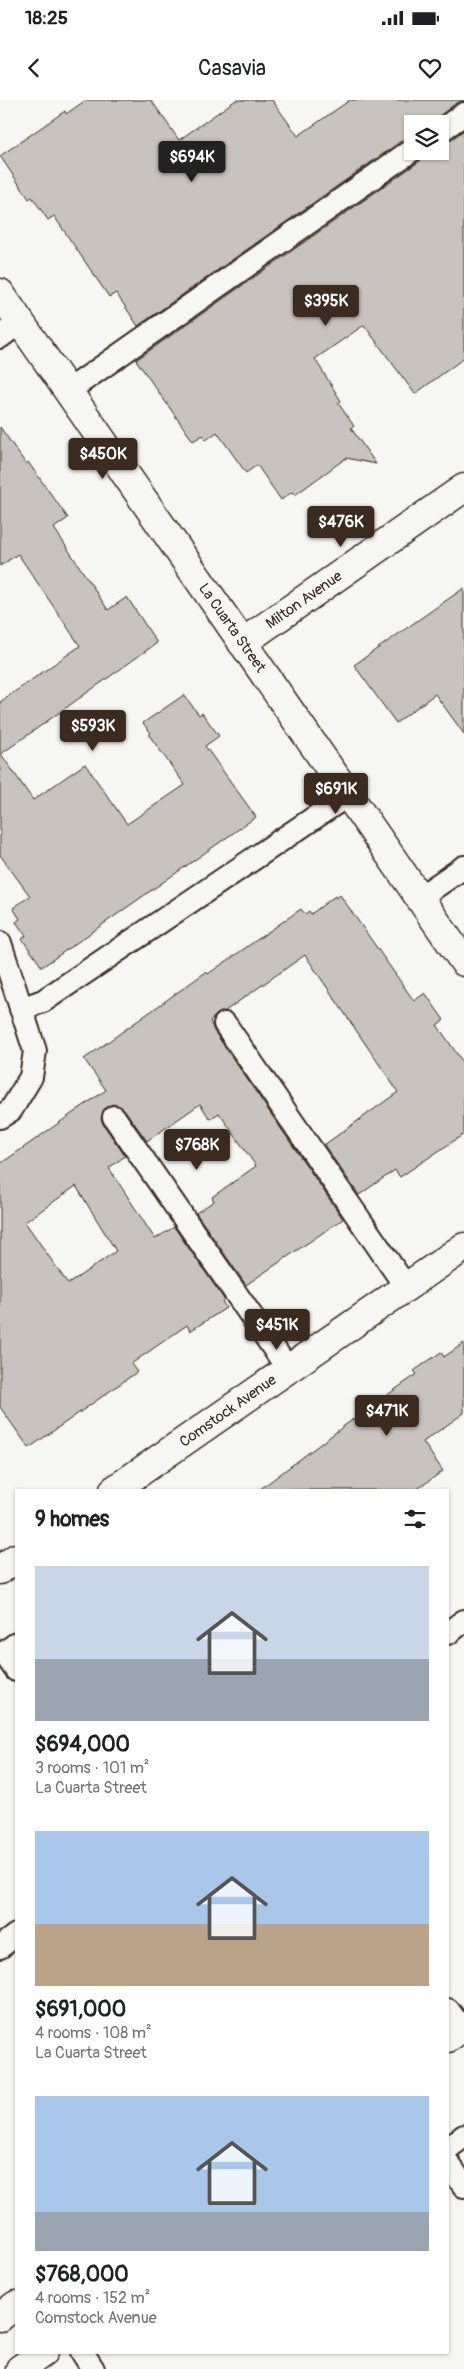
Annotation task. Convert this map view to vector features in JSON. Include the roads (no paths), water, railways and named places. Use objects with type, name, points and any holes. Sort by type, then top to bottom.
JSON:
[{"type":"street","name":"La Cuarta Street","points":[[0,293],[10,330],[68,391],[464,962]]},
{"type":"street","name":"Milton Avenue","points":[[242,643],[464,488]]},
{"type":"street","name":"Comstock Avenue","points":[[115,1489],[464,1246]]},
{"type":"street","points":[[0,1570],[15,1559]]},
{"type":"street","points":[[0,2317],[15,2306]]},
{"type":"street","points":[[20,2369],[41,2354]]},
{"type":"lane","points":[[449,125],[464,114]]},
{"type":"lane","points":[[68,391],[404,156]]},
{"type":"lane","points":[[21,1009],[43,1001],[348,795]]},
{"type":"lane","points":[[420,898],[464,867]]},
{"type":"lane","points":[[0,943],[35,1051],[31,1077],[11,1110],[0,1118]]},
{"type":"lane","points":[[225,1024],[406,1287]]},
{"type":"lane","points":[[114,1117],[288,1369]]},
{"type":"lane","points":[[449,1632],[464,1621]]},
{"type":"lane","points":[[15,1645],[4,1653],[15,1669]]},
{"type":"lane","points":[[0,1947],[15,1937]]},
{"type":"lane","points":[[449,2147],[464,2136]]},
{"type":"lane","points":[[449,2164],[464,2186]]},
{"type":"lane","points":[[83,2354],[94,2369]]}]
